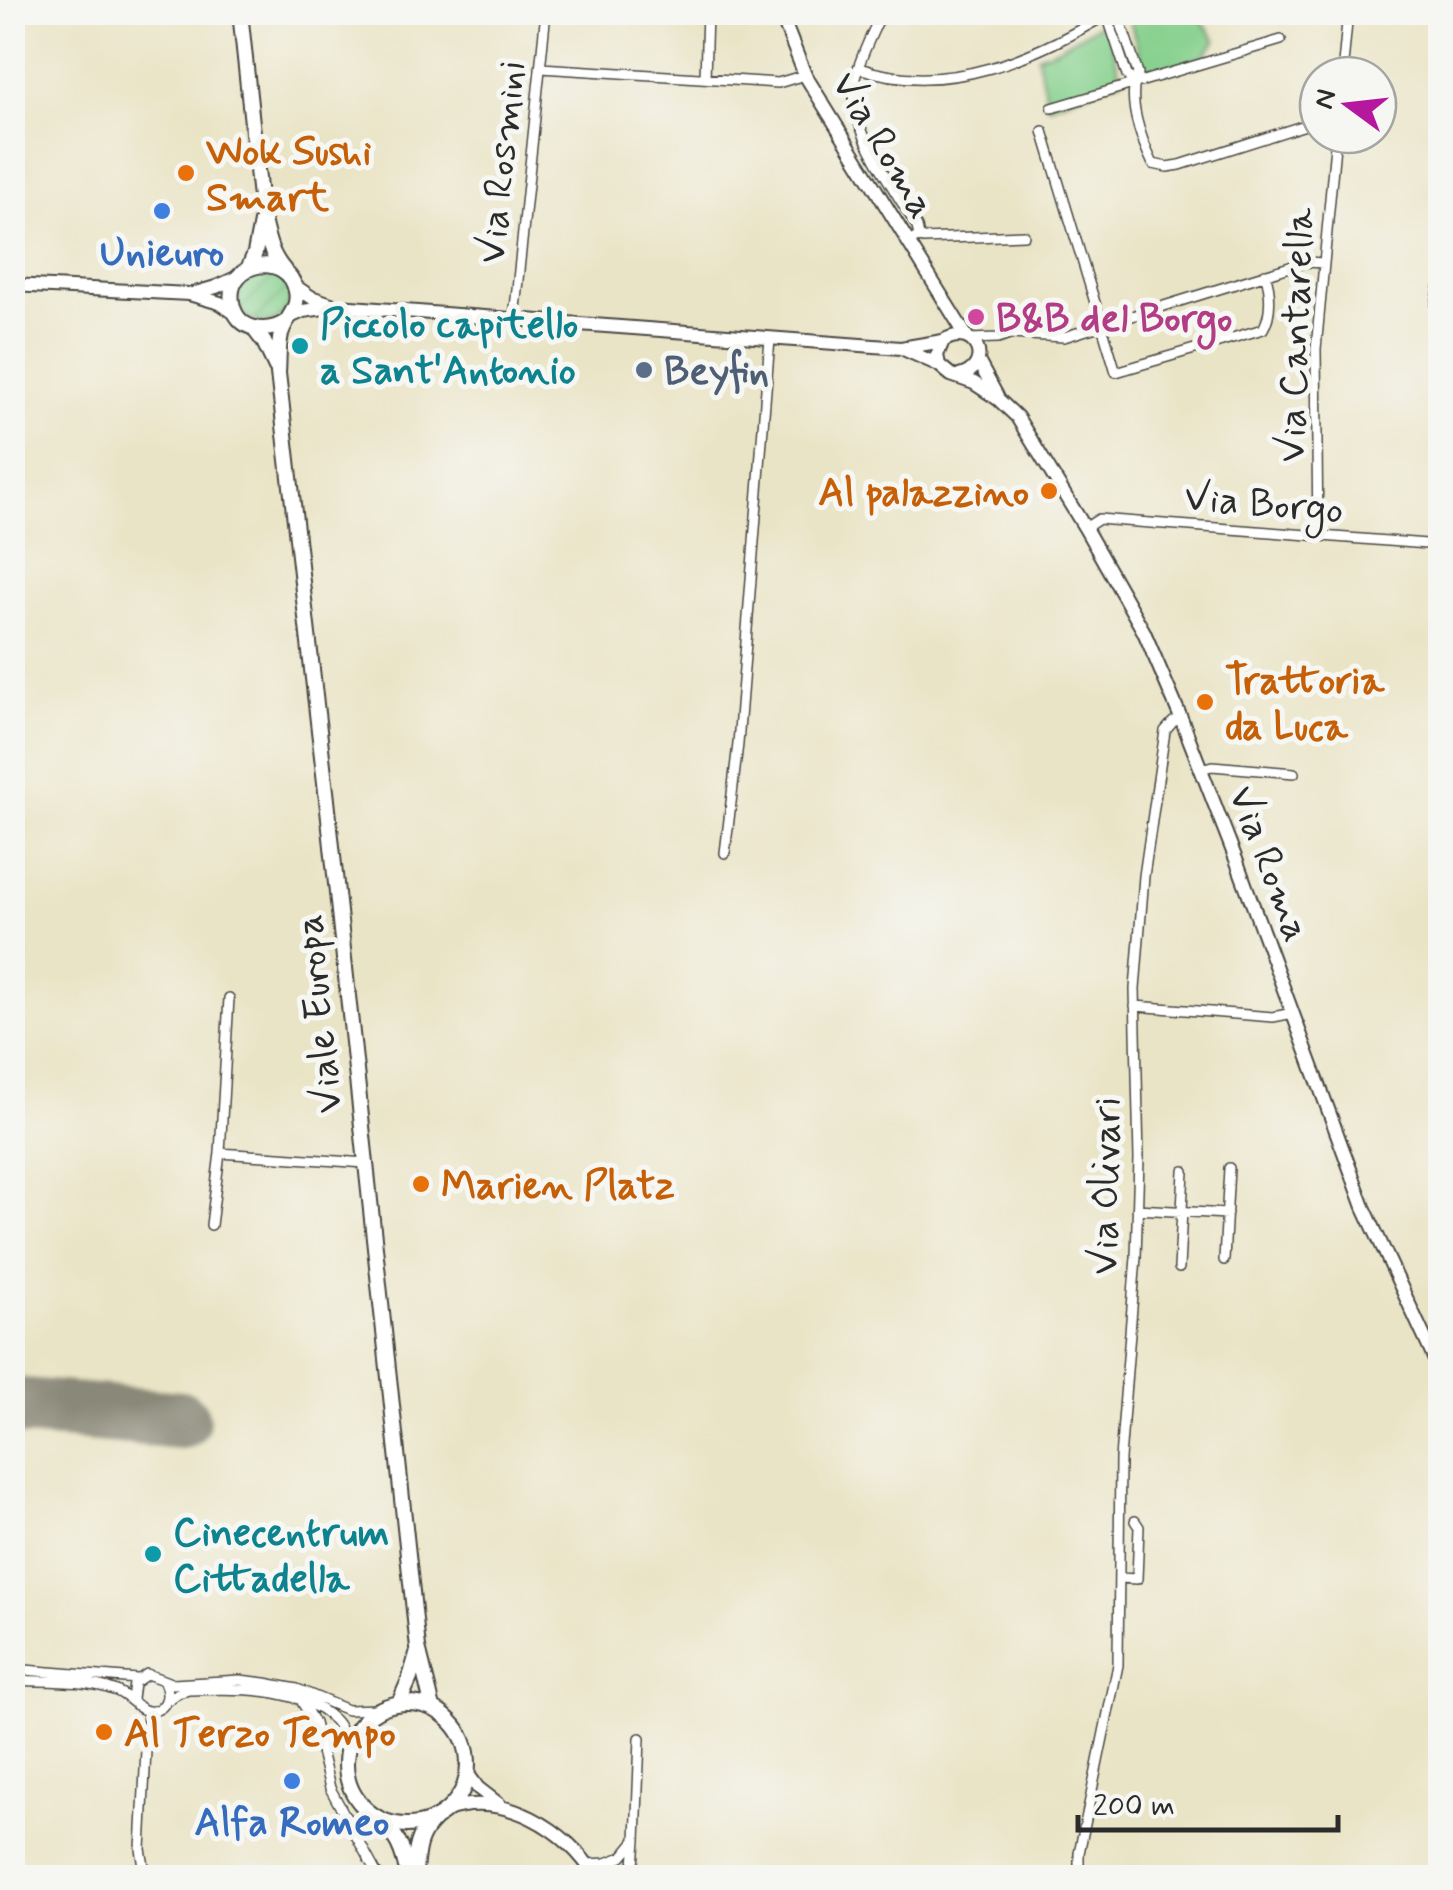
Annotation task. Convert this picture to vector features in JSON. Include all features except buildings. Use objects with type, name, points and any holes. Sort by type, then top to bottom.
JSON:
[{"type":"highway","points":[[412,1878],[422,1833],[440,1815]]},
{"type":"highway","points":[[377,1818],[398,1838],[412,1878]]},
{"type":"main road","points":[[240,12],[262,216],[269,246],[295,286],[311,297],[338,306]]},
{"type":"main road","name":"Via Roma","points":[[780,12],[805,75],[914,240],[945,304],[976,347],[978,360],[998,398]]},
{"type":"main road","points":[[236,314],[231,295],[255,253],[262,216]]},
{"type":"main road","points":[[189,294],[216,288],[266,264],[284,271]]},
{"type":"main road","points":[[12,285],[189,294],[220,303],[236,314]]},
{"type":"main road","name":"Viale Europa","points":[[295,286],[296,306],[281,332],[278,373],[418,1648],[433,1708]]},
{"type":"main road","name":"Via Roma","points":[[945,304],[948,317],[945,340],[938,350],[939,365],[946,373],[974,383],[998,398],[1017,417],[1144,632],[1181,718],[1364,1207],[1440,1372]]},
{"type":"main road","points":[[254,328],[268,330],[303,311],[338,306],[901,348],[957,335],[968,338]]},
{"type":"main road","name":"Viale Europa","points":[[236,314],[264,342],[278,373]]},
{"type":"main road","points":[[901,348],[939,365]]},
{"type":"main road","points":[[956,376],[968,374],[978,360]]},
{"type":"main road","name":"Viale Europa","points":[[398,1703],[418,1648]]},
{"type":"main road","points":[[440,1815],[460,1793],[467,1772],[468,1760],[454,1724],[433,1708],[410,1702],[368,1716],[355,1730],[345,1764],[354,1796],[377,1818],[405,1826],[440,1815],[463,1804],[502,1806]]},
{"type":"main road","points":[[467,1772],[478,1788],[502,1806],[562,1838],[596,1878]]},
{"type":"street","name":"Via Rosmini","points":[[514,318],[546,12]]},
{"type":"street","points":[[705,78],[707,12]]},
{"type":"street","points":[[882,12],[858,68],[854,102],[872,151],[917,227],[914,240],[1024,235]]},
{"type":"street","points":[[1344,55],[1348,12]]},
{"type":"street","points":[[858,68],[882,75],[950,78],[994,68],[1112,13],[1153,164],[1180,165],[1298,127]]},
{"type":"street","points":[[1052,108],[1281,40]]},
{"type":"street","points":[[541,68],[778,83],[805,75]]},
{"type":"street","points":[[1043,131],[1116,372],[1263,329],[1267,324],[1269,290],[1265,274]]},
{"type":"street","points":[[858,160],[872,151]]},
{"type":"street","name":"Via Cantarella","points":[[1318,537],[1316,349],[1334,155]]},
{"type":"street","points":[[968,338],[1010,334],[1064,337],[1306,262],[1324,263]]},
{"type":"street","points":[[1440,284],[1436,306],[1440,344]]},
{"type":"street","points":[[978,360],[998,338]]},
{"type":"street","points":[[725,852],[738,744],[770,339]]},
{"type":"street","name":"Via Borgo","points":[[1084,528],[1099,520],[1111,520],[1440,546]]},
{"type":"street","name":"Via Olivari","points":[[1079,1878],[1079,1853],[1118,1664],[1120,1458],[1136,1257],[1139,1159],[1135,1006],[1144,876],[1165,730],[1181,718]]},
{"type":"street","points":[[1200,769],[1212,766],[1294,773]]},
{"type":"street","points":[[212,1225],[229,998]]},
{"type":"street","points":[[1135,1006],[1273,1017],[1293,1013]]},
{"type":"street","points":[[220,1153],[366,1163]]},
{"type":"street","points":[[1224,1260],[1229,1168]]},
{"type":"street","points":[[1179,1268],[1184,1171]]},
{"type":"street","points":[[1137,1209],[1226,1214]]},
{"type":"street","points":[[1120,1578],[1137,1579],[1139,1527],[1135,1522]]},
{"type":"street","points":[[12,1669],[137,1679],[147,1674],[174,1684],[240,1680],[296,1689],[347,1710],[378,1710]]},
{"type":"street","points":[[137,1679],[132,1698],[138,1708],[148,1711],[158,1709],[178,1693],[203,1689],[281,1693],[334,1720],[347,1748]]},
{"type":"street","points":[[12,1680],[96,1686],[132,1698]]},
{"type":"street","points":[[162,1680],[168,1690],[166,1701]]},
{"type":"street","points":[[301,1700],[314,1723],[330,1788],[379,1878]]},
{"type":"street","points":[[146,1878],[141,1849],[148,1711]]},
{"type":"street","points":[[633,1878],[640,1738]]},
{"type":"street","points":[[588,1864],[606,1864],[622,1857],[636,1840]]},
{"type":"green space","points":[[1128,13],[1202,13],[1199,17],[1216,41],[1202,58],[1148,73],[1144,71]]},
{"type":"green space","points":[[1100,24],[1108,28],[1121,80],[1048,106],[1037,56]]},
{"type":"green space","points":[[264,271],[283,278],[290,297],[283,316],[264,323],[245,316],[238,297],[245,278]]},
{"type":"runway","points":[[12,1406],[181,1420]]},
{"type":"place","name":"Wok Sushi Smart","points":[[186,173]]},
{"type":"place","name":"Unieuro","points":[[162,211]]},
{"type":"place","name":"B&B del Borgo","points":[[976,317]]},
{"type":"place","name":"Piccolo capitello a Sant'Antonio","points":[[300,346]]},
{"type":"place","name":"Beyfin","points":[[644,370]]},
{"type":"place","name":"Al palazzino","points":[[1049,491]]},
{"type":"place","name":"Trattoria da Luca","points":[[1205,702]]},
{"type":"place","name":"Marien Platz","points":[[421,1184]]},
{"type":"place","name":"Cinecentrum Cittadella","points":[[153,1554]]},
{"type":"place","name":"Al Terzo Tempo","points":[[104,1732]]},
{"type":"place","name":"Alfa Romeo","points":[[292,1781]]}]
